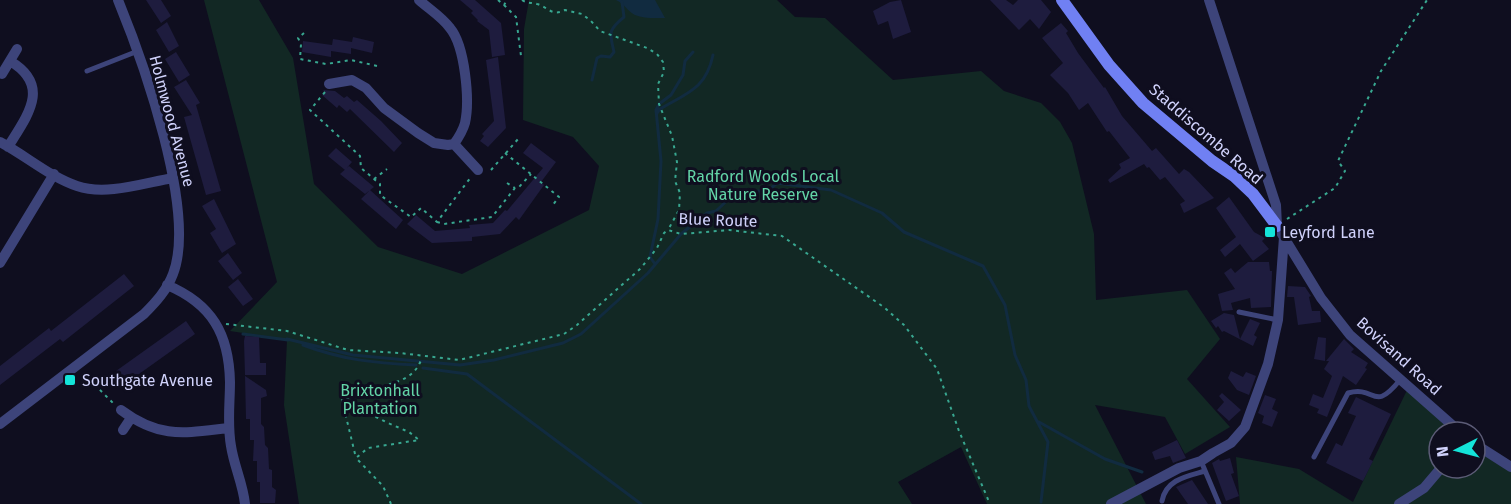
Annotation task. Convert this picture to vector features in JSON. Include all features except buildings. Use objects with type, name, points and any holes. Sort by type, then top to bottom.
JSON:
[{"type":"street","name":"Holmwood Avenue","points":[[0,424],[144,314],[157,302],[174,273],[179,251],[173,178],[138,51],[118,0]]},
{"type":"street","points":[[418,0],[451,28],[461,52],[466,112],[465,123],[454,144]]},
{"type":"street","name":"Staddiscombe Road","points":[[1062,0],[1109,65],[1143,103],[1253,194],[1284,237]]},
{"type":"street","points":[[1209,0],[1276,205],[1277,226]]},
{"type":"street","points":[[3,74],[17,49]]},
{"type":"street","points":[[10,61],[26,72],[32,85],[34,99],[31,108],[4,144],[77,186],[93,189],[117,188],[173,178]]},
{"type":"street","points":[[331,83],[352,80],[366,88],[384,108],[426,138],[440,144],[454,144],[477,168]]},
{"type":"street","points":[[0,263],[54,174]]},
{"type":"street","points":[[1112,504],[1179,468],[1203,466],[1232,443],[1245,427],[1268,364],[1278,320],[1284,237]]},
{"type":"street","name":"Bovisand Road","points":[[1284,237],[1322,298],[1350,335],[1447,420]]},
{"type":"street","points":[[167,285],[204,307],[217,324],[226,345],[229,366],[231,447],[244,504]]},
{"type":"street","points":[[121,410],[131,418],[162,431],[177,433],[229,428]]},
{"type":"street","points":[[123,430],[131,418]]},
{"type":"street","points":[[1487,451],[1511,466]]},
{"type":"street","points":[[1399,504],[1424,488],[1431,480]]},
{"type":"lane","points":[[87,71],[138,51]]},
{"type":"lane","points":[[1239,312],[1278,320]]},
{"type":"lane","points":[[1314,457],[1348,393],[1356,391],[1382,397],[1388,394],[1401,378]]},
{"type":"lane","points":[[1162,501],[1163,493],[1183,476],[1203,466],[1219,504]]},
{"type":"path","points":[[498,0],[516,17],[521,56]]},
{"type":"path","points":[[504,5],[507,0]]},
{"type":"path","points":[[522,0],[538,4],[552,12],[559,13],[565,10],[582,15],[591,21],[600,32],[647,48],[657,54],[663,62],[664,72],[658,84],[659,104],[672,136],[677,162],[675,181],[680,192],[679,210],[668,230]]},
{"type":"path","points":[[1277,226],[1335,188],[1345,171],[1338,161],[1381,71],[1427,0]]},
{"type":"path","points":[[304,33],[298,38],[301,44],[300,59],[326,64],[351,60],[377,66]]},
{"type":"path","points":[[331,83],[310,110],[360,156],[361,168],[380,184],[380,195],[411,217],[421,208],[437,222],[444,224],[492,217],[515,188],[519,187],[531,174]]},
{"type":"path","points":[[490,170],[519,138]]},
{"type":"path","points":[[506,153],[559,197],[552,206]]},
{"type":"path","points":[[437,222],[471,179],[471,172],[477,168]]},
{"type":"path","points":[[374,179],[387,169]]},
{"type":"path","points":[[507,183],[515,188]]},
{"type":"path","name":"Blue Route","points":[[217,324],[287,331],[348,351],[400,353],[459,360],[564,334],[641,268],[668,230],[686,233],[729,230],[782,236],[885,308],[904,325],[937,369],[959,431],[990,504]]},
{"type":"path","points":[[342,400],[400,381],[411,374],[420,364],[422,357]]},
{"type":"path","points":[[76,366],[121,410]]},
{"type":"path","points":[[342,400],[409,432],[419,440],[368,448],[356,458]]},
{"type":"path","points":[[342,400],[356,458],[383,486],[391,504]]},
{"type":"green space","name":"Radford Woods Local Nature Reserve","points":[[204,0],[259,0],[293,58],[314,184],[378,247],[462,274],[589,210],[599,166],[573,137],[523,120],[524,29],[529,0],[777,0],[795,17],[825,18],[893,80],[981,71],[1004,91],[1041,103],[1060,122],[1072,143],[1094,234],[1096,300],[1187,290],[1220,339],[1187,379],[1230,427],[1185,454],[1165,417],[1095,405],[1146,504],[987,504],[961,447],[898,482],[912,504],[299,504],[284,405],[287,340],[230,331],[277,282]]},
{"type":"green space","points":[[1409,386],[1447,420],[1427,420],[1427,480],[1487,480],[1487,453],[1511,471],[1511,504],[1240,504],[1236,457],[1299,469],[1353,502]]},
{"type":"water","points":[[616,0],[655,0],[665,18],[646,18],[635,15]]},
{"type":"waterway","points":[[592,80],[597,58],[610,57],[614,52],[611,33],[624,17],[622,2]]},
{"type":"waterway","points":[[655,264],[650,257],[658,219],[661,161],[656,110],[659,104],[671,95],[683,75],[685,61],[693,52]]},
{"type":"waterway","points":[[657,113],[700,83],[706,76],[713,55]]},
{"type":"waterway","points":[[287,339],[353,355],[460,365],[494,360],[563,343],[581,334],[648,273],[681,234],[707,213],[716,211],[734,194],[769,190],[777,183],[831,190],[882,213],[904,232],[983,266],[1005,305],[1015,355],[1026,380],[1029,406],[1048,442],[1041,502]]},
{"type":"waterway","points":[[243,334],[288,340]]},
{"type":"waterway","points":[[303,345],[359,360],[416,365]]},
{"type":"waterway","points":[[423,368],[467,374],[641,504]]},
{"type":"waterway","points":[[1039,422],[1105,459],[1142,472]]},
{"type":"place","name":"Leyford Lane","points":[[1270,232]]},
{"type":"place","name":"Southgate Avenue","points":[[70,380]]},
{"type":"park label","name":"Brixtonhall Plantation","points":[[380,399]]}]
